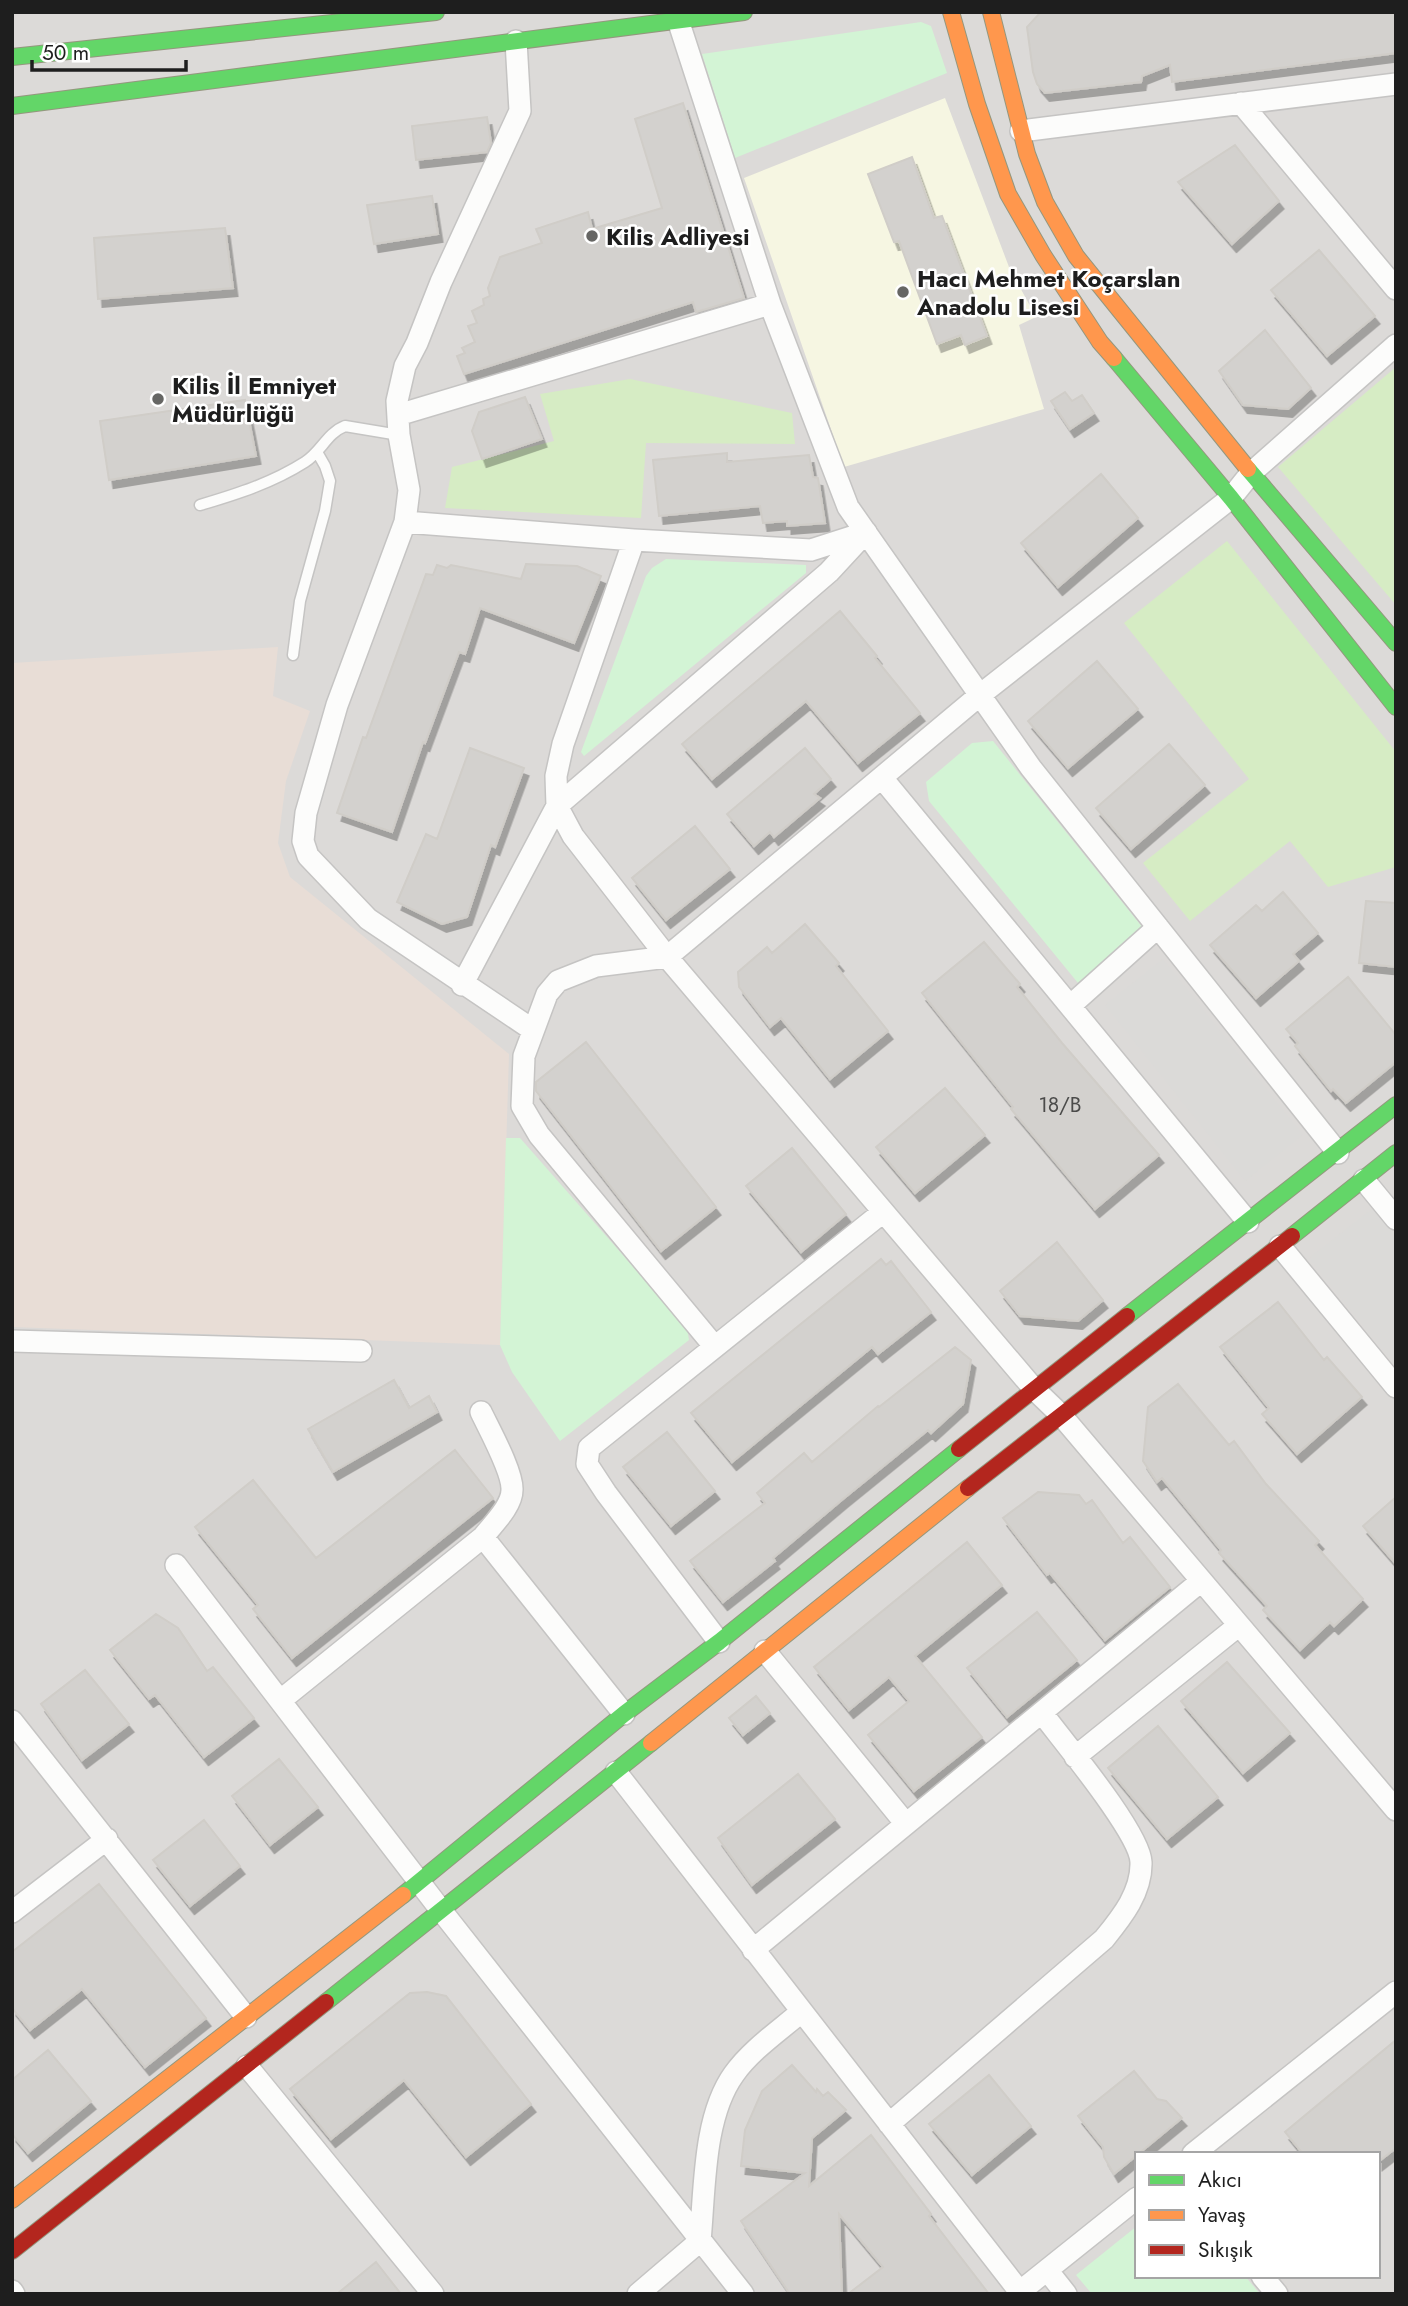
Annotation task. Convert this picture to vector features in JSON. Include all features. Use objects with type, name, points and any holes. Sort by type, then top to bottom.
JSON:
[{"type":"street","points":[[12,57],[261,21],[436,12]]},
{"type":"street","points":[[12,106],[744,12]]},
{"type":"street","points":[[951,12],[977,104],[1008,194],[1043,256],[1100,342],[1231,498],[1396,707]]},
{"type":"street","points":[[991,12],[1027,155],[1045,202],[1076,256],[1251,473],[1396,643]]},
{"type":"street","points":[[678,20],[770,304],[848,507],[1031,768],[1338,1153]]},
{"type":"street","points":[[516,41],[520,111],[405,366],[397,401],[398,425],[409,490],[405,522],[337,705],[306,813],[303,841],[308,856],[368,919],[462,985],[533,1030]]},
{"type":"street","points":[[1021,131],[1396,84]]},
{"type":"street","points":[[1241,103],[1396,289]]},
{"type":"street","points":[[398,425],[770,304]]},
{"type":"street","points":[[715,1347],[539,1135],[522,1106],[524,1056],[547,994],[558,981],[596,966],[667,957],[980,695],[1231,498],[1251,473],[1396,345]]},
{"type":"street","points":[[405,522],[634,540],[811,550],[866,533]]},
{"type":"street","points":[[462,985],[557,806],[829,572],[866,533]]},
{"type":"street","points":[[634,540],[564,744],[556,776],[557,806],[573,836],[667,957],[1396,1810]]},
{"type":"street","points":[[882,778],[1248,1222]]},
{"type":"street","points":[[1070,1006],[1158,927]]},
{"type":"street","points":[[12,2200],[420,1882],[624,1714],[719,1642],[1034,1389],[1396,1105]]},
{"type":"street","points":[[12,2251],[1061,1415],[1396,1153]]},
{"type":"street","points":[[1364,1180],[1396,1219]]},
{"type":"street","points":[[719,1642],[606,1493],[587,1464],[589,1448],[883,1212]]},
{"type":"street","points":[[1280,1246],[1396,1387]]},
{"type":"street","points":[[12,1341],[361,1351]]},
{"type":"street","points":[[281,1700],[483,1537],[505,1507],[512,1490],[505,1466],[481,1412]]},
{"type":"street","points":[[483,1537],[624,1714]]},
{"type":"street","points":[[176,1565],[440,1909],[743,2294]]},
{"type":"street","points":[[753,1950],[1200,1582]]},
{"type":"street","points":[[1075,1758],[1238,1626]]},
{"type":"street","points":[[765,1651],[906,1824]]},
{"type":"street","points":[[889,2124],[1104,1938],[1126,1913],[1134,1894],[1141,1861],[1132,1834],[1042,1713]]},
{"type":"street","points":[[12,1721],[247,2017]]},
{"type":"street","points":[[616,1772],[1018,2293],[1135,2200]]},
{"type":"street","points":[[12,1912],[107,1839]]},
{"type":"street","points":[[1196,2152],[1396,1992]]},
{"type":"street","points":[[638,2294],[701,2241],[710,2138],[723,2092],[734,2072],[801,2012]]},
{"type":"street","points":[[247,2066],[433,2294]]},
{"type":"street","points":[[1047,2270],[1066,2294]]},
{"type":"street","points":[[1264,2278],[1276,2294]]},
{"type":"lane","points":[[200,505],[251,490],[288,472],[317,452],[330,435],[345,426],[398,425]]},
{"type":"lane","points":[[293,655],[300,601],[325,511],[330,481],[317,452]]},
{"type":"shaded area","points":[[12,12],[1396,12],[1396,2294],[12,2294]]},
{"type":"shaded area","name":"Hacı Mehmet Koçarslan Anadolu Lisesi","points":[[945,98],[1009,267],[1036,317],[1019,325],[1044,409],[844,467],[744,178]]},
{"type":"shaded area","points":[[278,647],[273,696],[310,711],[286,781],[278,843],[290,877],[509,1054],[500,1345],[12,1327],[12,663]]},
{"type":"shaded area","points":[[1163,959],[1303,1135],[1245,1181],[1105,1005]]},
{"type":"shaded area","points":[[1373,1208],[1396,1237],[1396,1367],[1309,1258]]},
{"type":"green space","points":[[921,22],[931,26],[947,73],[735,158],[702,54]]},
{"type":"green space","points":[[1396,367],[1396,605],[1278,467]]},
{"type":"green space","points":[[630,379],[792,413],[795,444],[646,443],[641,518],[445,508],[452,467],[554,441],[540,394]]},
{"type":"green space","points":[[1227,541],[1396,752],[1396,867],[1328,887],[1290,841],[1190,921],[1143,863],[1249,779],[1124,623]]},
{"type":"green space","points":[[666,559],[806,565],[806,573],[584,756],[581,752],[646,576],[652,568]]},
{"type":"green space","points":[[993,741],[1143,928],[1078,983],[929,801],[926,782],[972,743]]},
{"type":"green space","points":[[506,1138],[520,1138],[687,1328],[689,1340],[560,1441],[512,1372],[500,1345]]},
{"type":"green space","points":[[1135,2228],[1135,2278],[1247,2278],[1260,2294],[1092,2294],[1076,2275]]},
{"type":"building","points":[[1396,12],[1396,53],[1172,82],[1170,65],[1142,76],[1141,82],[1045,93],[1037,84],[1033,72],[1027,27],[1040,13]]},
{"type":"building","name":"Kilis Adliyesi","points":[[683,103],[744,298],[696,312],[693,302],[464,374],[457,356],[465,353],[462,348],[475,342],[468,326],[477,323],[472,311],[484,305],[483,299],[490,296],[488,288],[500,257],[542,243],[536,229],[588,212],[592,229],[662,208],[635,119]]},
{"type":"building","points":[[487,117],[491,143],[487,152],[416,160],[412,126]]},
{"type":"building","points":[[1235,145],[1279,201],[1232,244],[1178,182]]},
{"type":"building","points":[[912,157],[934,218],[942,216],[987,336],[965,345],[961,335],[937,344],[899,241],[894,242],[868,174]]},
{"type":"building","points":[[432,196],[438,234],[374,244],[367,205]]},
{"type":"building","points":[[225,228],[233,288],[98,299],[94,238]]},
{"type":"building","points":[[1319,250],[1375,316],[1327,356],[1271,290]]},
{"type":"building","points":[[1265,330],[1311,388],[1288,409],[1243,405],[1219,371]]},
{"type":"building","points":[[1065,392],[1072,401],[1082,395],[1094,413],[1070,429],[1051,401]]},
{"type":"building","points":[[525,397],[542,439],[482,459],[472,431],[479,412]]},
{"type":"building","points":[[245,400],[256,456],[109,480],[100,421]]},
{"type":"building","points":[[727,453],[727,462],[809,455],[813,477],[818,478],[825,523],[787,526],[787,521],[763,523],[760,506],[659,516],[653,460]]},
{"type":"building","points":[[1101,474],[1138,518],[1058,587],[1021,543]]},
{"type":"building","points":[[526,564],[577,566],[601,576],[574,643],[480,608],[465,654],[459,652],[425,743],[423,742],[392,832],[337,813],[363,737],[366,738],[426,574],[433,575],[437,565],[447,568],[451,565],[521,579]]},
{"type":"building","points":[[840,611],[920,713],[858,763],[806,701],[712,779],[682,744]]},
{"type":"building","points":[[1097,661],[1138,709],[1068,768],[1028,721]]},
{"type":"building","points":[[1169,744],[1205,785],[1131,849],[1096,808]]},
{"type":"building","points":[[470,748],[524,768],[495,847],[491,845],[467,917],[442,924],[397,902],[426,834],[437,839]]},
{"type":"building","points":[[805,748],[831,779],[814,794],[820,798],[774,837],[770,832],[754,846],[727,814]]},
{"type":"building","points":[[695,826],[730,869],[666,920],[632,878]]},
{"type":"building","points":[[1283,892],[1318,933],[1293,954],[1299,961],[1256,998],[1210,945],[1256,905],[1262,911]]},
{"type":"building","points":[[1366,901],[1396,903],[1396,967],[1359,963]]},
{"type":"building","points":[[805,924],[839,963],[836,966],[888,1031],[830,1079],[781,1018],[770,1027],[739,987],[738,972],[767,947],[772,953]]},
{"type":"building","points":[[984,942],[1020,984],[1017,987],[1062,1043],[1159,1155],[1095,1209],[1011,1109],[1013,1107],[922,993]]},
{"type":"building","points":[[1348,977],[1396,1035],[1396,1062],[1346,1103],[1333,1089],[1331,1091],[1295,1046],[1298,1043],[1286,1029]]},
{"type":"building","points":[[586,1042],[716,1207],[661,1251],[536,1091],[536,1082]]},
{"type":"building","points":[[945,1088],[985,1135],[915,1193],[876,1147]]},
{"type":"building","points":[[792,1148],[846,1214],[801,1252],[746,1186]]},
{"type":"building","points":[[1057,1242],[1103,1300],[1078,1321],[1020,1316],[1000,1291]]},
{"type":"building","points":[[881,1259],[886,1265],[891,1261],[931,1312],[878,1354],[872,1347],[732,1462],[691,1413]]},
{"type":"building","points":[[1278,1302],[1324,1360],[1327,1357],[1362,1397],[1297,1454],[1262,1414],[1269,1408],[1220,1347]]},
{"type":"building","points":[[955,1347],[971,1360],[963,1404],[931,1433],[928,1430],[843,1499],[773,1558],[775,1561],[723,1602],[690,1561],[765,1503],[757,1493],[804,1453],[812,1462],[878,1406]]},
{"type":"building","points":[[394,1380],[409,1408],[429,1396],[437,1412],[333,1472],[308,1429]]},
{"type":"building","points":[[1178,1384],[1229,1445],[1234,1441],[1266,1484],[1319,1541],[1315,1545],[1363,1599],[1334,1626],[1330,1622],[1300,1650],[1263,1610],[1267,1606],[1219,1553],[1221,1550],[1162,1478],[1157,1482],[1143,1461],[1148,1407]]},
{"type":"building","points":[[667,1432],[715,1491],[671,1526],[623,1467]]},
{"type":"building","points":[[455,1450],[493,1498],[292,1658],[253,1609],[258,1605],[195,1527],[253,1480],[316,1558]]},
{"type":"building","points":[[1038,1492],[1079,1495],[1086,1504],[1092,1500],[1123,1543],[1130,1537],[1170,1587],[1105,1640],[1050,1573],[1047,1575],[1003,1518]]},
{"type":"building","points":[[1396,1497],[1396,1564],[1363,1526]]},
{"type":"building","points":[[967,1542],[1002,1585],[915,1656],[982,1737],[914,1791],[868,1735],[909,1701],[889,1677],[849,1710],[814,1667]]},
{"type":"building","points":[[1037,1612],[1077,1660],[1007,1717],[967,1668]]},
{"type":"building","points":[[156,1614],[178,1628],[207,1671],[213,1667],[254,1718],[204,1757],[155,1695],[149,1699],[110,1650]]},
{"type":"building","points":[[1227,1662],[1290,1733],[1243,1773],[1181,1701]]},
{"type":"building","points":[[85,1670],[129,1724],[82,1760],[41,1704]]},
{"type":"building","points":[[756,1696],[770,1713],[743,1735],[729,1718]]},
{"type":"building","points":[[1158,1726],[1218,1797],[1167,1839],[1108,1768]]},
{"type":"building","points":[[279,1759],[318,1807],[270,1845],[232,1796]]},
{"type":"building","points":[[798,1774],[835,1819],[752,1885],[718,1838]]},
{"type":"building","points":[[204,1820],[240,1866],[190,1906],[153,1860]]},
{"type":"building","points":[[99,1884],[206,2018],[145,2067],[82,1989],[30,2030],[12,2008],[12,1952]]},
{"type":"building","points":[[427,1992],[446,1996],[531,2104],[466,2157],[404,2080],[331,2139],[290,2089],[410,1993]]},
{"type":"building","points":[[1396,2040],[1396,2148],[1380,2160],[1380,2152],[1301,2152],[1285,2132]]},
{"type":"building","points":[[48,2050],[91,2101],[28,2153],[12,2134],[12,2080]]},
{"type":"building","points":[[792,2065],[816,2092],[817,2089],[823,2096],[828,2092],[846,2110],[812,2138],[809,2186],[871,2135],[989,2294],[848,2294],[883,2267],[839,2214],[842,2294],[790,2294],[741,2221],[805,2173],[741,2166],[745,2130],[762,2091]]},
{"type":"building","points":[[1134,2071],[1157,2099],[1166,2101],[1182,2118],[1141,2152],[1135,2152],[1135,2157],[1114,2174],[1104,2157],[1103,2147],[1078,2116]]},
{"type":"building","points":[[989,2075],[1031,2126],[972,2175],[929,2124]]},
{"type":"building","points":[[376,2262],[401,2294],[337,2294]]},
{"type":"traffic: fast","points":[[12,57],[436,12]]},
{"type":"traffic: fast","points":[[12,106],[744,12]]},
{"type":"traffic: fast","points":[[1114,358],[1231,498],[1396,707]]},
{"type":"traffic: fast","points":[[1248,469],[1396,643]]},
{"type":"traffic: fast","points":[[1127,1316],[1396,1105]]},
{"type":"traffic: fast","points":[[1292,1236],[1396,1153]]},
{"type":"traffic: fast","points":[[403,1895],[624,1714],[719,1642],[959,1449]]},
{"type":"traffic: fast","points":[[326,2002],[651,1743]]},
{"type":"traffic: slow","points":[[951,12],[977,104],[1008,194],[1043,255],[1100,342],[1114,358]]},
{"type":"traffic: slow","points":[[991,12],[1027,154],[1045,202],[1076,256],[1248,469]]},
{"type":"traffic: slow","points":[[651,1743],[968,1488]]},
{"type":"traffic: slow","points":[[12,2200],[403,1895]]},
{"type":"traffic: jam","points":[[968,1488],[1292,1236]]},
{"type":"traffic: jam","points":[[959,1449],[1127,1316]]},
{"type":"traffic: jam","points":[[12,2251],[326,2002]]},
{"type":"place","name":"Kilis Adliyesi","points":[[592,236]]},
{"type":"place","name":"Hacı Mehmet Koçarslan Anadolu Lisesi","points":[[903,292]]},
{"type":"place","name":"Kilis İl Emniyet Müdürlüğü","points":[[158,399]]}]
